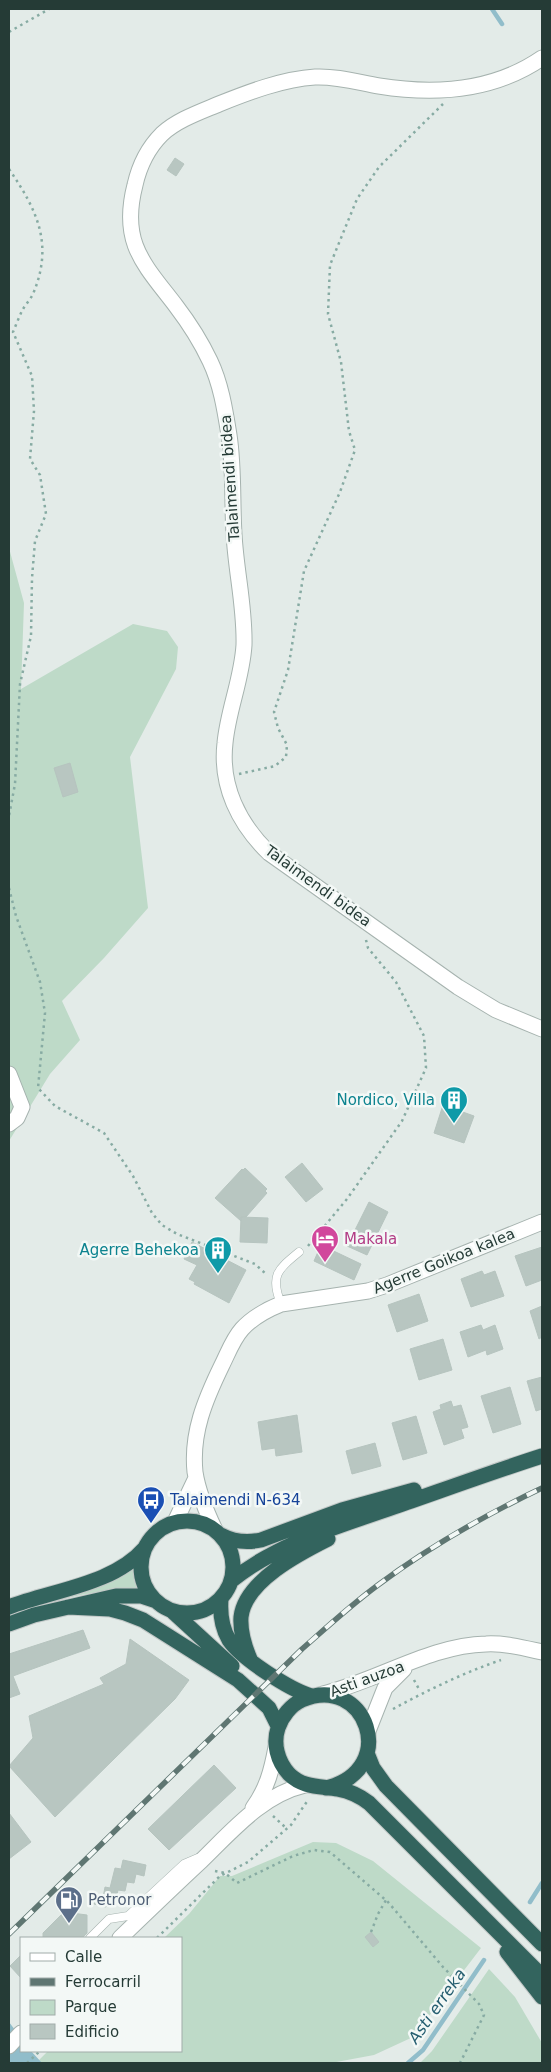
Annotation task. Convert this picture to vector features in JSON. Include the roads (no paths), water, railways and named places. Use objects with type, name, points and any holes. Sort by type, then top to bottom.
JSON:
[{"type":"highway","points":[[9,1607],[118,1570],[138,1556],[158,1531],[175,1522],[196,1522],[228,1538],[246,1542],[261,1540],[342,1510],[483,1474],[542,1456]]},
{"type":"highway","points":[[231,1581],[256,1562],[284,1548],[483,1474]]},
{"type":"highway","points":[[250,1659],[242,1639],[241,1616],[252,1593],[276,1570],[298,1554],[347,1530],[358,1520]]},
{"type":"highway","points":[[172,1611],[198,1612],[210,1607],[221,1599],[231,1581],[233,1569],[232,1556],[228,1545],[218,1532]]},
{"type":"highway","points":[[146,1546],[142,1561],[142,1576],[147,1590],[156,1601]]},
{"type":"highway","points":[[9,1624],[34,1615],[116,1596],[141,1596],[156,1601],[172,1611],[213,1650],[253,1684],[278,1726]]},
{"type":"highway","points":[[221,1599],[224,1628],[229,1639],[250,1659],[284,1684],[317,1695],[335,1696],[352,1705],[364,1719],[368,1731],[367,1753],[362,1766],[352,1777],[340,1784],[326,1788]]},
{"type":"highway","points":[[68,1607],[110,1609],[143,1620],[225,1670],[249,1688],[269,1708]]},
{"type":"highway","points":[[317,1695],[297,1702],[286,1712],[278,1726],[276,1747],[278,1756],[289,1774],[308,1789],[326,1788],[347,1791],[369,1803],[542,1976]]},
{"type":"highway","points":[[367,1753],[373,1768],[386,1786],[542,1944]]},
{"type":"highway","points":[[478,1912],[542,1997]]},
{"type":"highway","points":[[517,1917],[542,1937]]},
{"type":"street","name":"Talaimendi bidea","points":[[542,58],[515,74],[496,81],[454,89],[414,90],[328,77],[298,79],[281,83],[224,102],[172,126],[155,142],[139,171],[133,192],[131,213],[132,236],[135,248],[149,273],[187,321],[211,362],[223,400],[230,438],[234,537],[243,601],[244,640],[242,668],[224,743],[226,777],[238,815],[252,836],[269,853],[458,987],[496,1010],[542,1029]]},
{"type":"street","points":[[9,1074],[22,1107],[17,1118],[9,1124]]},
{"type":"street","name":"Agerre Goikoa kalea","points":[[196,1478],[195,1440],[200,1416],[212,1386],[236,1338],[242,1328],[260,1314],[281,1304],[368,1291],[387,1285],[542,1222]]},
{"type":"street","points":[[175,1522],[196,1478]]},
{"type":"street","points":[[196,1478],[201,1498],[218,1532]]},
{"type":"street","name":"Asti auzoa","points":[[368,1731],[385,1688],[396,1675],[412,1670],[441,1651],[471,1645],[501,1644],[542,1652]]},
{"type":"street","name":"Asti auzoa","points":[[317,1695],[412,1670]]},
{"type":"street","points":[[244,1820],[266,1787],[271,1774],[276,1747]]},
{"type":"street","points":[[121,1937],[244,1820],[272,1798],[289,1789],[308,1789]]},
{"type":"lane","points":[[281,1304],[275,1289],[275,1278],[281,1267],[299,1252]]},
{"type":"lane","points":[[91,1937],[109,1919],[128,1916],[184,1864],[207,1855]]},
{"type":"water","points":[[9,2022],[20,2037],[20,2052],[32,2052],[42,2063],[9,2063]]},
{"type":"waterway","points":[[492,9],[502,24]]},
{"type":"waterway","name":"Asti erreka","points":[[530,1902],[542,1883]]},
{"type":"waterway","name":"Asti erreka","points":[[408,2063],[423,2050],[484,1960]]},
{"type":"railway","points":[[9,1934],[302,1649],[349,1608],[397,1571],[437,1545],[500,1509],[542,1488]]},
{"type":"place","name":"Nordico, Villa","points":[[454,1124]]},
{"type":"place","name":"Makala","points":[[325,1263]]},
{"type":"place","name":"Agerre Behekoa","points":[[218,1274]]},
{"type":"place","name":"Talaimendi N-634","points":[[151,1524]]},
{"type":"place","name":"Petronor","points":[[69,1924]]}]
